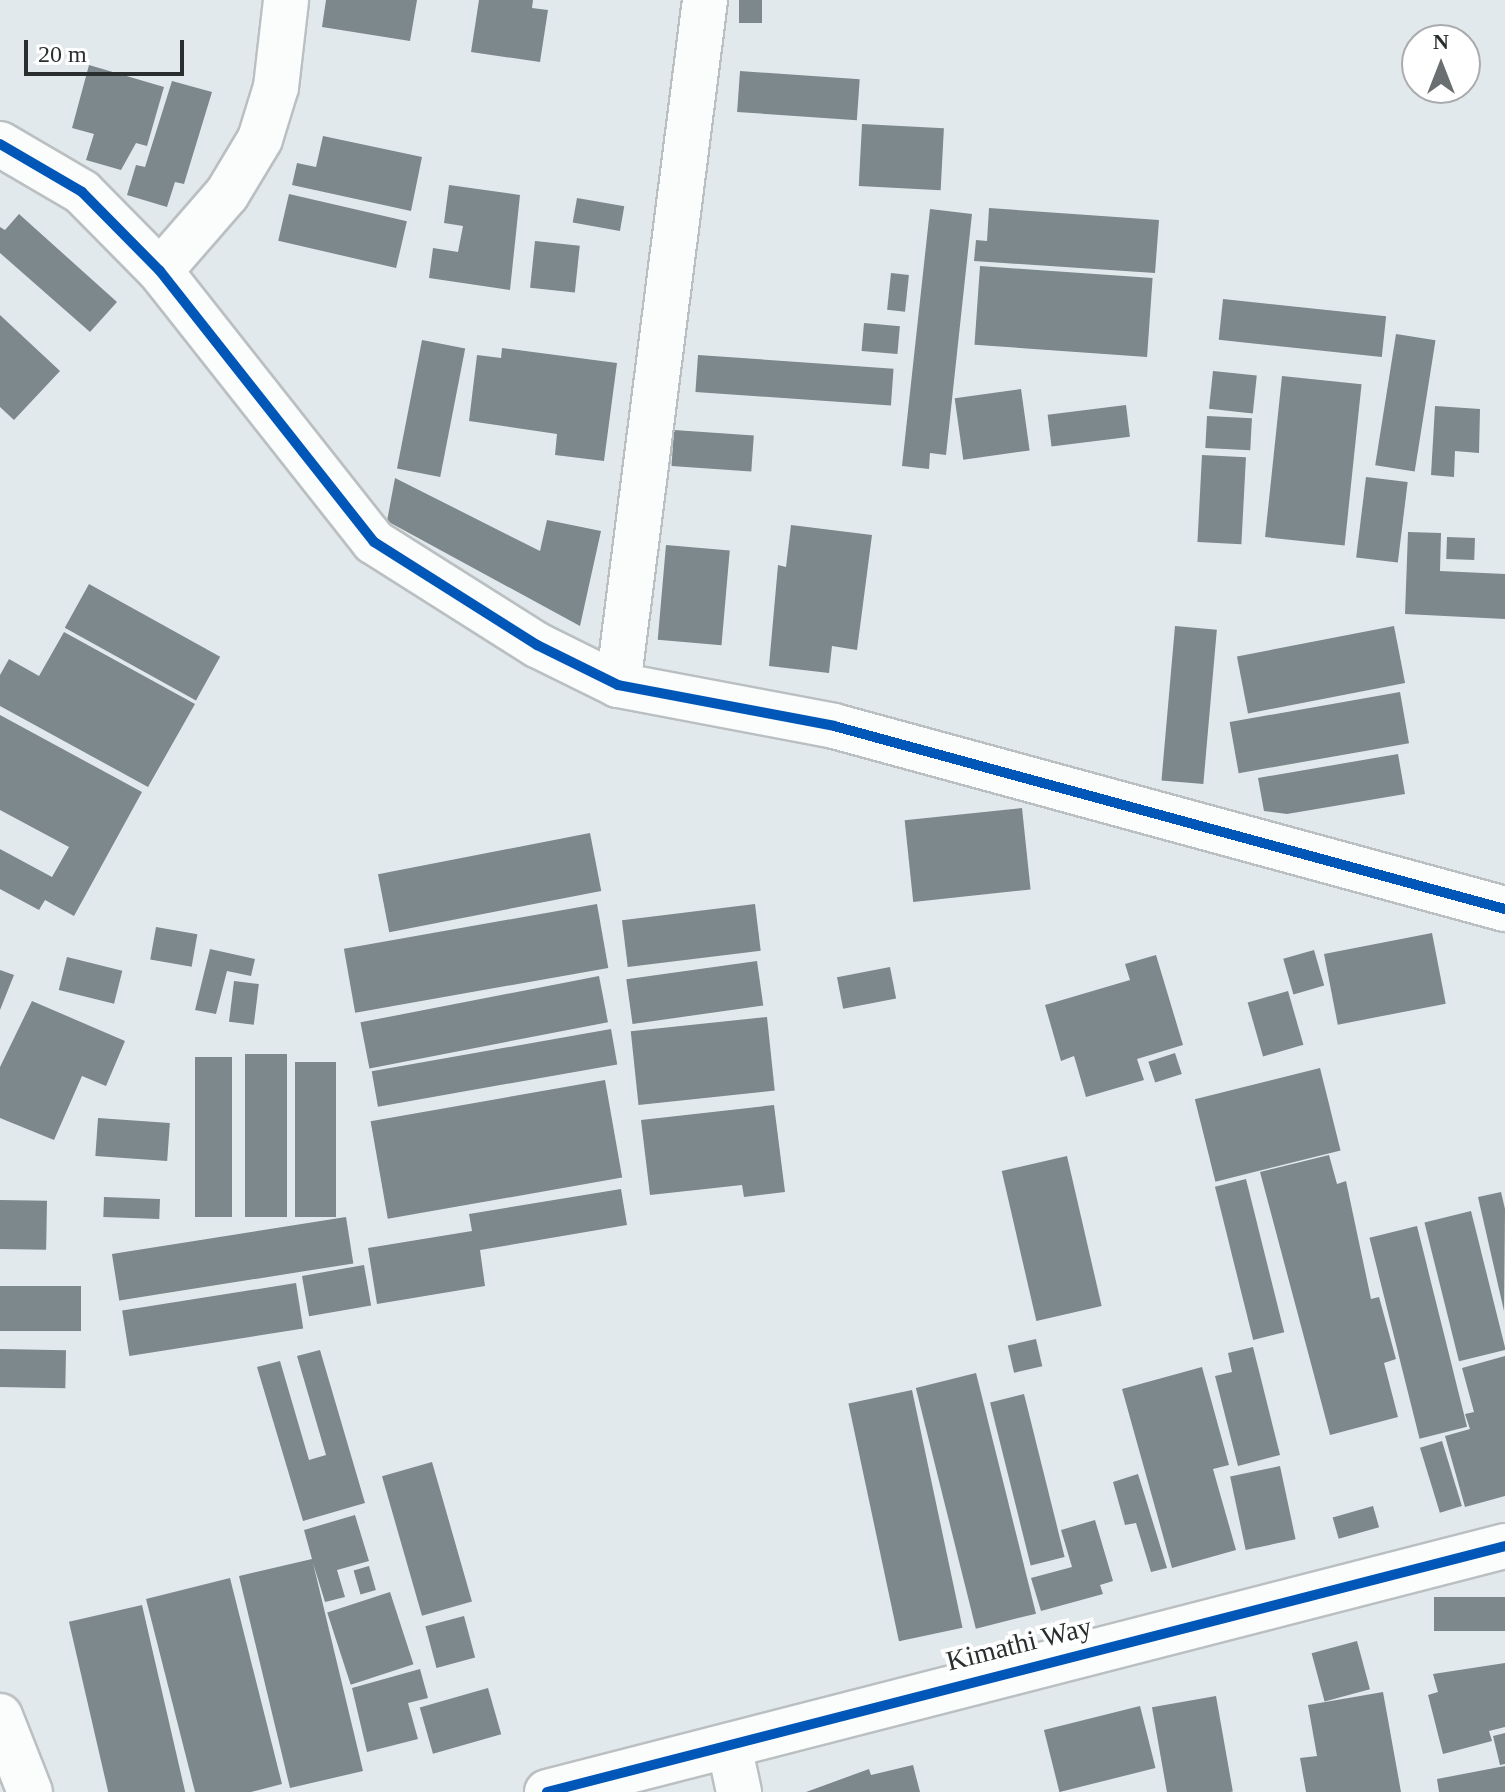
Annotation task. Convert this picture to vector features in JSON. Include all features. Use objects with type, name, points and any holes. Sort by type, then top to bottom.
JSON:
[{"type":"street","points":[[160,271],[227,194],[260,139],[276,87],[286,0]]},
{"type":"street","points":[[618,685],[705,0]]},
{"type":"street","points":[[0,144],[82,192],[160,271],[374,542],[537,645],[618,685],[834,726],[1505,909]]},
{"type":"street","name":"Kimathi Way","points":[[547,1792],[730,1750],[893,1701],[1505,1546]]},
{"type":"street","points":[[0,1716],[30,1792]]},
{"type":"street","points":[[730,1750],[739,1792]]},
{"type":"building","points":[[326,0],[417,0],[410,41],[322,27]]},
{"type":"building","points":[[479,0],[533,0],[532,8],[548,10],[540,62],[471,52]]},
{"type":"building","points":[[739,0],[762,0],[762,23],[739,23]]},
{"type":"building","points":[[89,65],[164,87],[147,146],[136,143],[121,170],[86,160],[94,134],[72,128]]},
{"type":"building","points":[[740,71],[860,79],[857,120],[737,112]]},
{"type":"building","points":[[172,81],[212,92],[184,184],[175,182],[167,207],[127,195],[136,165],[145,167]]},
{"type":"building","points":[[862,124],[944,128],[941,190],[859,186]]},
{"type":"building","points":[[323,136],[422,157],[411,211],[292,185],[297,163],[316,167]]},
{"type":"building","points":[[449,185],[520,195],[510,290],[429,278],[433,248],[458,252],[463,226],[444,223]]},
{"type":"building","points":[[289,194],[407,221],[396,268],[278,241]]},
{"type":"building","points":[[577,198],[624,206],[620,231],[573,223]]},
{"type":"building","points":[[989,208],[1159,220],[1155,273],[974,261],[976,240],[987,241]]},
{"type":"building","points":[[930,209],[972,214],[946,455],[930,453],[929,469],[902,466]]},
{"type":"building","points":[[19,214],[117,302],[90,332],[0,253],[0,227],[5,230]]},
{"type":"building","points":[[535,241],[580,246],[575,292],[530,288]]},
{"type":"building","points":[[980,266],[1153,278],[1147,357],[974,345]]},
{"type":"building","points":[[891,273],[909,275],[905,312],[887,310]]},
{"type":"building","points":[[1223,299],[1386,316],[1382,357],[1219,340]]},
{"type":"building","points":[[0,315],[60,371],[14,420],[0,407]]},
{"type":"building","points":[[864,323],[900,326],[897,354],[862,351]]},
{"type":"building","points":[[1396,334],[1436,340],[1415,472],[1375,465]]},
{"type":"building","points":[[422,340],[465,348],[440,477],[397,469]]},
{"type":"building","points":[[502,348],[617,363],[604,461],[555,455],[557,434],[469,421],[477,355],[501,358]]},
{"type":"building","points":[[698,355],[894,369],[891,406],[695,392]]},
{"type":"building","points":[[1213,371],[1257,376],[1253,413],[1209,409]]},
{"type":"building","points":[[1282,376],[1362,384],[1345,545],[1265,537]]},
{"type":"building","points":[[1021,389],[1030,450],[963,460],[955,398]]},
{"type":"building","points":[[1126,405],[1130,437],[1051,446],[1048,415]]},
{"type":"building","points":[[1435,406],[1480,409],[1479,453],[1455,451],[1454,477],[1431,475]]},
{"type":"building","points":[[1207,416],[1252,418],[1250,450],[1205,448]]},
{"type":"building","points":[[674,430],[754,436],[751,471],[671,466]]},
{"type":"building","points":[[1202,455],[1246,457],[1241,544],[1197,542]]},
{"type":"building","points":[[1366,477],[1408,482],[1398,563],[1356,557]]},
{"type":"building","points":[[395,478],[540,551],[547,520],[601,531],[580,626],[387,521]]},
{"type":"building","points":[[791,525],[872,535],[857,650],[832,646],[829,673],[769,666],[778,565],[786,567]]},
{"type":"building","points":[[1408,532],[1441,533],[1440,571],[1505,574],[1505,619],[1405,614]]},
{"type":"building","points":[[1447,537],[1475,538],[1474,560],[1446,559]]},
{"type":"building","points":[[666,545],[730,551],[721,645],[658,640]]},
{"type":"building","points":[[89,584],[220,657],[196,700],[65,628]]},
{"type":"building","points":[[1175,626],[1217,630],[1203,784],[1161,780]]},
{"type":"building","points":[[1394,626],[1405,683],[1248,713],[1237,657]]},
{"type":"building","points":[[64,632],[195,704],[148,787],[0,706],[0,675],[9,659],[39,676]]},
{"type":"building","points":[[1400,692],[1409,743],[1239,773],[1230,722]]},
{"type":"building","points":[[0,715],[142,792],[74,916],[45,900],[39,910],[0,889],[0,849],[52,877],[69,847],[0,810]]},
{"type":"building","points":[[1398,754],[1405,794],[1287,814],[1264,811],[1258,778]]},
{"type":"building","points":[[1022,808],[1031,890],[913,902],[905,820]]},
{"type":"building","points":[[590,833],[601,891],[389,932],[378,874]]},
{"type":"building","points":[[597,904],[608,968],[355,1013],[344,949]]},
{"type":"building","points":[[755,904],[761,951],[628,967],[622,920]]},
{"type":"building","points":[[156,927],[197,934],[192,967],[150,959]]},
{"type":"building","points":[[1432,933],[1446,1004],[1338,1025],[1324,954]]},
{"type":"building","points":[[210,949],[255,959],[251,976],[227,971],[216,1014],[195,1010]]},
{"type":"building","points":[[1314,950],[1324,986],[1293,994],[1283,959]]},
{"type":"building","points":[[1156,955],[1183,1045],[1137,1059],[1144,1080],[1086,1097],[1074,1056],[1061,1061],[1045,1005],[1130,980],[1125,964]]},
{"type":"building","points":[[67,957],[122,971],[114,1004],[59,990]]},
{"type":"building","points":[[757,961],[763,1006],[633,1024],[626,979]]},
{"type":"building","points":[[890,967],[896,998],[843,1009],[837,977]]},
{"type":"building","points":[[0,970],[14,975],[0,1010]]},
{"type":"building","points":[[599,976],[608,1022],[369,1069],[360,1022]]},
{"type":"building","points":[[234,981],[259,984],[254,1025],[229,1022]]},
{"type":"building","points":[[1288,991],[1303,1045],[1263,1056],[1248,1003]]},
{"type":"building","points":[[32,1001],[125,1041],[106,1086],[82,1076],[54,1140],[0,1118],[0,1067]]},
{"type":"building","points":[[767,1017],[775,1091],[638,1105],[631,1031]]},
{"type":"building","points":[[611,1029],[617,1064],[378,1107],[372,1071]]},
{"type":"building","points":[[1175,1053],[1182,1074],[1155,1083],[1148,1062]]},
{"type":"building","points":[[245,1054],[287,1054],[287,1217],[245,1217]]},
{"type":"building","points":[[195,1057],[232,1057],[232,1217],[195,1217]]},
{"type":"building","points":[[295,1062],[336,1062],[336,1217],[295,1217]]},
{"type":"building","points":[[1320,1068],[1341,1150],[1215,1182],[1195,1099]]},
{"type":"building","points":[[605,1080],[622,1177],[388,1219],[371,1121]]},
{"type":"building","points":[[774,1105],[785,1192],[744,1197],[742,1185],[650,1195],[641,1120]]},
{"type":"building","points":[[98,1118],[170,1123],[167,1161],[95,1156]]},
{"type":"building","points":[[1329,1155],[1337,1184],[1346,1181],[1371,1299],[1379,1297],[1396,1359],[1384,1363],[1398,1417],[1330,1435],[1260,1172]]},
{"type":"building","points":[[1067,1156],[1102,1306],[1036,1321],[1002,1171]]},
{"type":"building","points":[[1246,1179],[1284,1332],[1253,1340],[1215,1187]]},
{"type":"building","points":[[621,1189],[627,1225],[480,1250],[485,1286],[377,1304],[368,1248],[472,1231],[469,1214]]},
{"type":"building","points":[[1501,1192],[1505,1209],[1504,1311],[1478,1197]]},
{"type":"building","points":[[104,1197],[160,1199],[159,1219],[103,1217]]},
{"type":"building","points":[[0,1200],[47,1201],[46,1250],[0,1249]]},
{"type":"building","points":[[1471,1211],[1505,1350],[1459,1361],[1424,1223]]},
{"type":"building","points":[[346,1217],[353,1263],[119,1300],[112,1254]]},
{"type":"building","points":[[1417,1226],[1467,1427],[1420,1439],[1369,1238]]},
{"type":"building","points":[[364,1265],[371,1305],[309,1316],[302,1276]]},
{"type":"building","points":[[296,1283],[303,1328],[129,1356],[122,1311]]},
{"type":"building","points":[[0,1286],[81,1286],[81,1331],[0,1331]]},
{"type":"building","points":[[1036,1339],[1042,1366],[1014,1373],[1008,1346]]},
{"type":"building","points":[[1253,1347],[1280,1455],[1238,1466],[1215,1376],[1232,1372],[1228,1353]]},
{"type":"building","points":[[0,1349],[66,1350],[65,1388],[0,1387]]},
{"type":"building","points":[[320,1350],[365,1503],[303,1521],[257,1367],[280,1361],[309,1460],[326,1455],[297,1356]]},
{"type":"building","points":[[1505,1356],[1505,1496],[1465,1507],[1445,1436],[1470,1429],[1465,1414],[1474,1412],[1462,1368]]},
{"type":"building","points":[[1202,1367],[1229,1465],[1213,1469],[1236,1550],[1172,1568],[1122,1389]]},
{"type":"building","points":[[976,1373],[1036,1614],[976,1629],[916,1388]]},
{"type":"building","points":[[912,1390],[963,1628],[899,1641],[848,1404]]},
{"type":"building","points":[[1024,1394],[1065,1557],[1031,1565],[990,1402]]},
{"type":"building","points":[[1442,1441],[1462,1506],[1440,1513],[1420,1448]]},
{"type":"building","points":[[432,1462],[472,1601],[422,1616],[382,1476]]},
{"type":"building","points":[[1280,1466],[1296,1539],[1246,1550],[1230,1477]]},
{"type":"building","points":[[1138,1474],[1167,1568],[1151,1572],[1136,1523],[1125,1525],[1113,1482]]},
{"type":"building","points":[[1373,1506],[1379,1527],[1339,1539],[1333,1518]]},
{"type":"building","points":[[355,1515],[369,1561],[337,1570],[345,1597],[325,1602],[313,1563],[363,1771],[290,1788],[239,1576],[312,1559],[304,1530]]},
{"type":"building","points":[[1095,1520],[1113,1581],[1100,1585],[1103,1594],[1041,1611],[1031,1578],[1072,1567],[1061,1530]]},
{"type":"building","points":[[369,1566],[376,1590],[361,1594],[354,1570]]},
{"type":"building","points":[[230,1578],[282,1784],[251,1792],[195,1792],[146,1599]]},
{"type":"building","points":[[390,1592],[413,1664],[351,1685],[327,1612]]},
{"type":"building","points":[[1434,1597],[1505,1597],[1505,1631],[1434,1631]]},
{"type":"building","points":[[142,1605],[185,1792],[108,1792],[69,1622]]},
{"type":"building","points":[[464,1616],[475,1658],[436,1668],[425,1626]]},
{"type":"building","points":[[1357,1641],[1370,1689],[1325,1701],[1312,1653]]},
{"type":"building","points":[[1505,1663],[1505,1727],[1489,1731],[1492,1741],[1443,1754],[1428,1695],[1438,1692],[1433,1674]]},
{"type":"building","points":[[420,1669],[428,1698],[408,1703],[418,1739],[367,1752],[352,1688]]},
{"type":"building","points":[[488,1688],[501,1734],[433,1754],[420,1708]]},
{"type":"building","points":[[1383,1692],[1401,1792],[1306,1792],[1300,1758],[1317,1756],[1308,1705]]},
{"type":"building","points":[[1216,1696],[1233,1792],[1167,1792],[1152,1707]]},
{"type":"building","points":[[1140,1706],[1155,1768],[1059,1792],[1044,1730]]},
{"type":"building","points":[[1505,1733],[1505,1764],[1500,1765],[1493,1736]]},
{"type":"building","points":[[913,1765],[920,1792],[806,1792],[869,1769],[871,1775]]},
{"type":"building","points":[[1505,1766],[1505,1792],[1439,1792],[1437,1779]]},
{"type":"cycle path","points":[[0,144],[82,192],[160,271],[374,542],[537,645],[618,685],[834,726],[1505,909]]},
{"type":"cycle path","points":[[547,1792],[1505,1546]]}]
